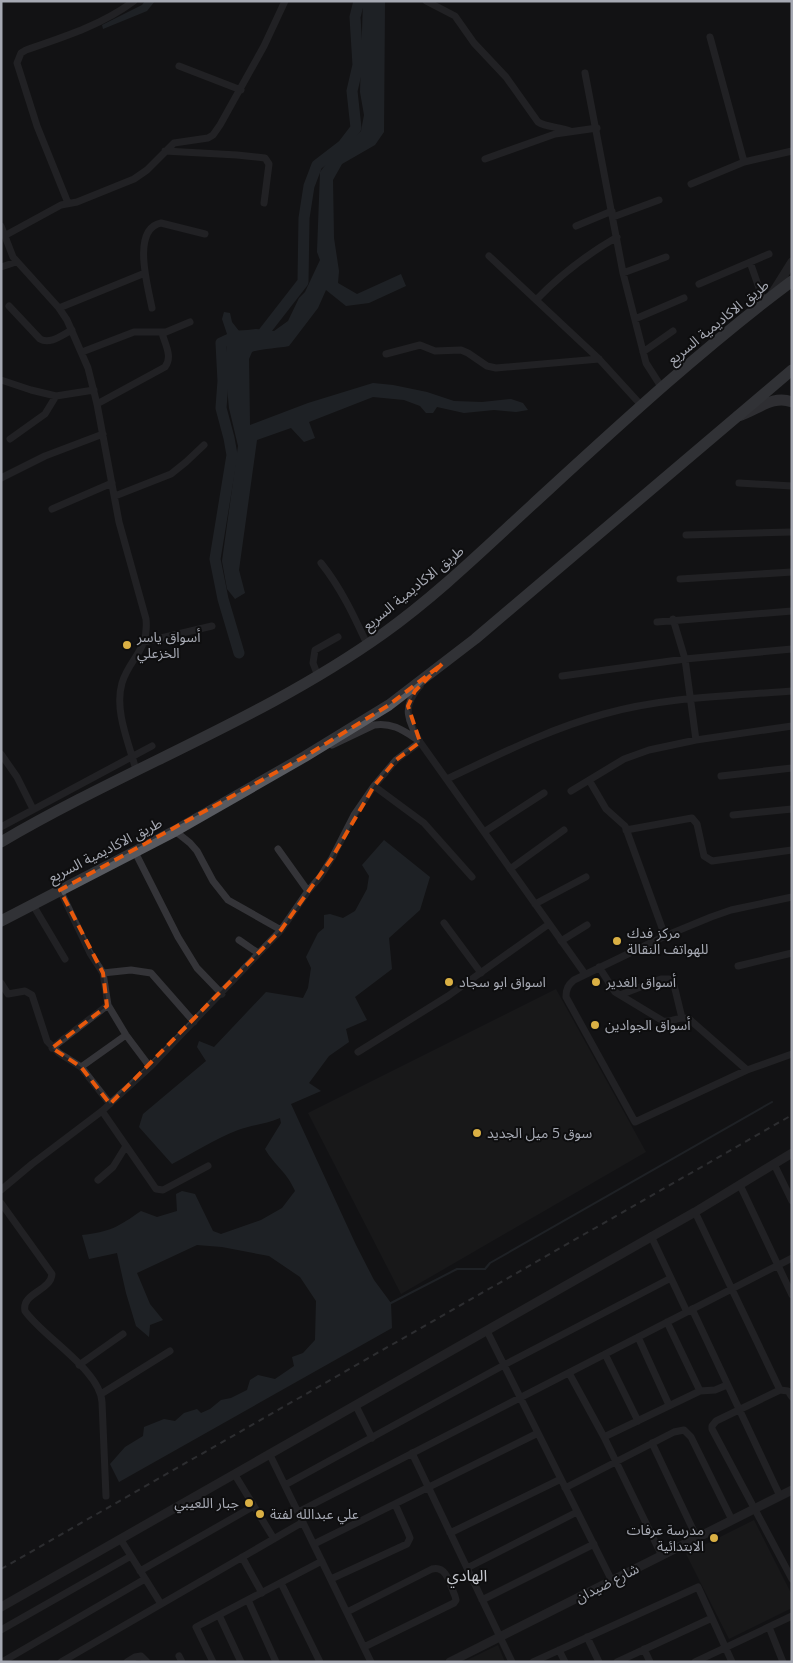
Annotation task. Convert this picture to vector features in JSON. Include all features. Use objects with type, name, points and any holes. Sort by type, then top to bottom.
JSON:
[{"type":"highway","name":"طريق الاكاديمية السريع","points":[[5,839],[291,692],[368,644],[439,589],[641,406],[792,281]]},
{"type":"highway","name":"طريق الاكاديمية السريع","points":[[1,920],[175,831],[304,757],[389,705],[475,639],[792,370]]},
{"type":"main road","points":[[738,416],[776,399],[792,402]]},
{"type":"street","points":[[68,203],[37,126],[19,69],[18,58],[26,50],[101,22],[134,1]]},
{"type":"street","points":[[6,235],[56,207],[78,202],[134,179],[147,170],[174,143],[208,138],[213,135],[241,90],[285,1]]},
{"type":"street","points":[[426,1],[455,16],[474,43],[506,77],[538,122],[543,125],[562,127],[570,131]]},
{"type":"street","points":[[710,37],[744,162]]},
{"type":"street","points":[[179,66],[241,90]]},
{"type":"street","points":[[585,73],[597,128],[623,273],[643,352],[650,370],[662,388]]},
{"type":"street","points":[[485,159],[555,134],[597,128]]},
{"type":"street","points":[[691,184],[744,162],[792,150]]},
{"type":"street","points":[[165,151],[265,158],[269,164],[264,202]]},
{"type":"street","points":[[576,226],[659,200]]},
{"type":"street","points":[[152,308],[145,273],[144,243],[149,229],[154,224],[161,223],[205,234]]},
{"type":"street","points":[[1,226],[6,235],[11,254],[16,262],[60,308],[82,352],[94,390],[126,550],[146,619],[147,631],[144,642],[125,676],[120,697],[120,712],[136,770]]},
{"type":"street","points":[[536,300],[581,260],[617,238]]},
{"type":"street","points":[[699,284],[769,254]]},
{"type":"street","points":[[489,256],[599,359],[641,406]]},
{"type":"street","points":[[623,273],[666,258]]},
{"type":"street","points":[[1,267],[16,262]]},
{"type":"street","points":[[750,262],[766,301],[776,289],[792,262]]},
{"type":"street","points":[[60,308],[145,273]]},
{"type":"street","points":[[635,320],[684,298]]},
{"type":"street","points":[[9,306],[44,341],[51,341],[72,330]]},
{"type":"street","points":[[82,352],[134,332],[162,333],[190,322]]},
{"type":"street","points":[[643,352],[673,331]]},
{"type":"street","points":[[97,404],[165,367],[169,359],[169,353],[162,333]]},
{"type":"street","points":[[386,354],[420,345],[435,351],[460,350],[487,366],[496,368],[599,359]]},
{"type":"street","points":[[1,380],[30,390],[56,396],[94,390]]},
{"type":"street","points":[[10,439],[45,414],[56,396]]},
{"type":"street","points":[[1,478],[45,456],[103,434]]},
{"type":"street","points":[[115,496],[171,474],[204,445]]},
{"type":"street","points":[[52,509],[112,483]]},
{"type":"street","points":[[739,483],[792,486]]},
{"type":"street","points":[[686,535],[792,532]]},
{"type":"street","points":[[321,563],[346,600],[368,644]]},
{"type":"street","points":[[680,579],[792,572]]},
{"type":"street","points":[[657,622],[673,619],[792,611]]},
{"type":"street","points":[[673,619],[686,659],[696,740]]},
{"type":"street","points":[[144,642],[212,626]]},
{"type":"street","points":[[318,676],[313,663],[315,650],[338,636]]},
{"type":"street","points":[[562,676],[686,659],[792,649]]},
{"type":"street","points":[[442,664],[415,691],[408,706],[409,719],[420,742],[585,974]]},
{"type":"street","points":[[446,779],[538,736],[589,718],[632,707],[692,698],[792,691]]},
{"type":"street","points":[[304,757],[374,725],[381,724],[394,726],[420,742]]},
{"type":"street","points":[[570,790],[624,759],[640,753],[696,740],[792,726]]},
{"type":"street","points":[[1,1190],[110,1104],[150,1067],[222,994],[281,930],[320,877],[354,815],[374,786],[396,760],[420,742]]},
{"type":"street","points":[[5,839],[2,826],[152,746]]},
{"type":"street","points":[[1,754],[17,777],[32,809]]},
{"type":"street","points":[[721,776],[792,768]]},
{"type":"street","points":[[589,780],[606,809],[622,823],[626,830],[664,936]]},
{"type":"street","points":[[374,786],[424,823],[472,877]]},
{"type":"street","points":[[484,832],[544,794]]},
{"type":"street","points":[[733,815],[792,809]]},
{"type":"street","points":[[626,830],[692,818],[696,821],[704,856],[712,861],[792,850]]},
{"type":"street","points":[[510,869],[564,830]]},
{"type":"street","points":[[175,831],[197,851],[213,881],[228,900],[281,930]]},
{"type":"street","points":[[278,850],[308,891]]},
{"type":"street","points":[[135,852],[178,938],[197,968],[222,994]]},
{"type":"street","points":[[535,904],[586,877]]},
{"type":"street","points":[[60,890],[90,952],[104,973],[108,1006],[126,1035],[150,1067]]},
{"type":"street","points":[[792,897],[731,910],[664,936],[585,974],[569,984],[566,990],[566,997],[635,1122],[747,1070],[792,1054]]},
{"type":"street","points":[[33,905],[65,959]]},
{"type":"street","points":[[444,924],[481,973]]},
{"type":"street","points":[[358,1052],[448,996],[549,924]]},
{"type":"street","points":[[561,941],[587,926]]},
{"type":"street","points":[[239,940],[258,953]]},
{"type":"street","points":[[738,966],[792,953]]},
{"type":"street","points":[[599,967],[612,989],[620,995],[663,1021],[669,1022],[682,1018],[689,1020],[747,1070]]},
{"type":"street","points":[[104,973],[131,970],[151,973],[194,1022]]},
{"type":"street","points":[[620,995],[661,979],[669,979],[674,985],[682,1018]]},
{"type":"street","points":[[1,983],[8,994],[25,991],[32,995],[44,1034],[52,1048],[81,1067],[110,1104]]},
{"type":"street","points":[[52,1048],[108,1006]]},
{"type":"street","points":[[81,1067],[126,1035]]},
{"type":"street","points":[[102,1111],[154,1187],[158,1190],[163,1190],[208,1166]]},
{"type":"street","points":[[98,1180],[113,1168],[126,1146]]},
{"type":"street","points":[[1,1607],[695,1212],[792,1153]]},
{"type":"street","points":[[774,1164],[792,1201]]},
{"type":"street","points":[[740,1185],[792,1295]]},
{"type":"street","points":[[1,1203],[52,1274],[51,1281],[26,1301],[25,1311],[96,1383],[101,1394],[106,1496]]},
{"type":"street","points":[[695,1212],[780,1390]]},
{"type":"street","points":[[651,1236],[740,1411],[780,1496]]},
{"type":"street","points":[[298,1512],[792,1258]]},
{"type":"street","points":[[285,1485],[504,1365],[671,1278]]},
{"type":"street","points":[[667,1322],[700,1391]]},
{"type":"street","points":[[487,1330],[612,1580]]},
{"type":"street","points":[[79,1365],[123,1334]]},
{"type":"street","points":[[638,1337],[669,1405]]},
{"type":"street","points":[[101,1394],[170,1351]]},
{"type":"street","points":[[605,1354],[638,1421]]},
{"type":"street","points":[[569,1373],[604,1437],[662,1556]]},
{"type":"street","points":[[604,1437],[700,1391],[715,1390],[727,1385]]},
{"type":"street","points":[[792,1397],[788,1391],[780,1390],[714,1423],[712,1429],[792,1579]]},
{"type":"street","points":[[356,1406],[372,1438]]},
{"type":"street","points":[[565,1488],[679,1430],[688,1433],[732,1520]]},
{"type":"street","points":[[314,1544],[538,1433]]},
{"type":"street","points":[[652,1443],[697,1538]]},
{"type":"street","points":[[412,1453],[512,1662]]},
{"type":"street","points":[[270,1455],[372,1662]]},
{"type":"street","points":[[235,1475],[274,1539]]},
{"type":"street","points":[[450,1532],[561,1479]]},
{"type":"street","name":"شارع ضيدان","points":[[450,1662],[792,1490]]},
{"type":"street","points":[[331,1579],[407,1544],[410,1538],[395,1504]]},
{"type":"street","points":[[140,1571],[254,1506]]},
{"type":"street","points":[[467,1568],[577,1512]]},
{"type":"street","points":[[61,1662],[303,1522]]},
{"type":"street","points":[[121,1540],[161,1604]]},
{"type":"street","points":[[482,1600],[594,1544]]},
{"type":"street","points":[[1,1630],[131,1556]]},
{"type":"street","points":[[242,1557],[262,1593]]},
{"type":"street","points":[[213,1662],[196,1627],[322,1561]]},
{"type":"street","points":[[347,1612],[432,1570],[438,1568],[442,1569],[445,1573],[455,1596],[456,1600],[454,1603],[364,1647]]},
{"type":"street","points":[[2,1662],[145,1579]]},
{"type":"street","points":[[281,1583],[320,1662]]},
{"type":"street","points":[[533,1662],[698,1587],[732,1662]]},
{"type":"street","points":[[248,1600],[274,1661]]},
{"type":"street","points":[[219,1615],[241,1662]]},
{"type":"street","points":[[695,1662],[792,1616]]},
{"type":"street","points":[[616,1662],[712,1618]]},
{"type":"street","points":[[769,1627],[781,1661]]},
{"type":"street","points":[[587,1637],[599,1662]]},
{"type":"street","points":[[644,1649],[650,1662]]},
{"type":"street","points":[[559,1650],[565,1662]]},
{"type":"street","points":[[126,1662],[141,1656],[147,1662]]},
{"type":"highlighted area","points":[[442,664],[415,691],[408,706],[420,742],[396,760],[374,786],[332,858],[281,930],[110,1104],[81,1067],[52,1048],[107,1006],[103,973],[60,890],[304,757],[389,705]]},
{"type":"shaded area","points":[[145,1],[155,1],[147,11],[103,29],[102,25],[142,5]]},
{"type":"shaded area","points":[[363,1],[385,1],[384,132],[375,145],[342,164],[333,180],[334,238],[339,271],[338,283],[357,294],[401,274],[406,286],[369,303],[346,306],[326,290],[318,308],[289,346],[252,352],[249,359],[250,425],[308,403],[373,383],[427,392],[454,401],[482,402],[511,399],[523,403],[528,410],[516,412],[494,410],[464,413],[437,407],[433,413],[426,413],[420,406],[404,400],[373,397],[309,422],[315,438],[304,442],[291,428],[257,440],[239,570],[245,593],[235,599],[227,589],[222,561],[238,446],[229,408],[227,334],[222,319],[224,312],[230,313],[232,322],[239,331],[256,329],[274,331],[288,321],[299,298],[305,292],[320,260],[317,252],[320,172],[329,160],[361,131],[364,115],[360,92]]},
{"type":"shaded area","points":[[384,840],[430,877],[420,910],[389,938],[392,969],[355,997],[367,1020],[346,1029],[349,1042],[329,1056],[309,1083],[321,1091],[291,1104],[356,1245],[374,1280],[391,1303],[392,1328],[119,1482],[110,1464],[125,1447],[143,1436],[144,1427],[164,1419],[175,1421],[184,1413],[197,1409],[201,1413],[210,1409],[221,1400],[231,1398],[247,1390],[250,1380],[258,1375],[275,1379],[294,1366],[292,1357],[303,1353],[315,1340],[316,1301],[300,1277],[269,1256],[222,1247],[197,1245],[137,1273],[150,1304],[163,1320],[150,1325],[149,1337],[136,1326],[117,1253],[89,1259],[82,1235],[113,1228],[141,1211],[157,1217],[177,1211],[176,1194],[182,1191],[195,1194],[213,1231],[221,1234],[261,1220],[282,1208],[295,1191],[265,1149],[281,1123],[280,1118],[243,1128],[172,1164],[139,1127],[143,1114],[206,1061],[197,1047],[199,1041],[214,1047],[266,992],[303,998],[308,988],[311,968],[306,957],[318,933],[324,928],[324,915],[330,914],[343,918],[355,911],[367,889],[369,876],[362,865]]},
{"type":"shaded area","name":"سوق 5 ميل الجديد","points":[[556,989],[646,1152],[401,1294],[308,1113]]},
{"type":"shaded area","points":[[754,1520],[792,1595],[792,1608],[729,1639],[686,1554]]},
{"type":"shaded area","points":[[498,1645],[505,1662],[463,1662]]},
{"type":"waterway","points":[[239,653],[223,599],[215,559],[232,455],[221,408],[223,381],[221,343],[236,336],[261,336],[303,282],[304,218],[309,186],[317,165],[343,145],[356,128],[352,91],[358,65],[355,17],[359,1]]},
{"type":"waterway","points":[[391,1303],[457,1269],[485,1269],[490,1263],[772,1102]]},
{"type":"railway","points":[[1,1569],[792,1115]]},
{"type":"place","name":"أسواق ياسر الخزعلي","points":[[127,645]]},
{"type":"place","name":"مركز فدك للهواتف النقالة","points":[[617,941]]},
{"type":"place","name":"اسواق ابو سجاد","points":[[449,982]]},
{"type":"place","name":"أسواق الغدير","points":[[596,982]]},
{"type":"place","name":"أسواق الجوادين","points":[[595,1025]]},
{"type":"place","name":"سوق 5 ميل الجديد","points":[[477,1133]]},
{"type":"place","name":"جبار اللعيبي","points":[[249,1503]]},
{"type":"place","name":"علي عبدالله لفتة","points":[[260,1514]]},
{"type":"place","name":"مدرسة عرفات الابتدائية","points":[[714,1538]]},
{"type":"district","name":"الهادي","points":[[467,1575]]}]
